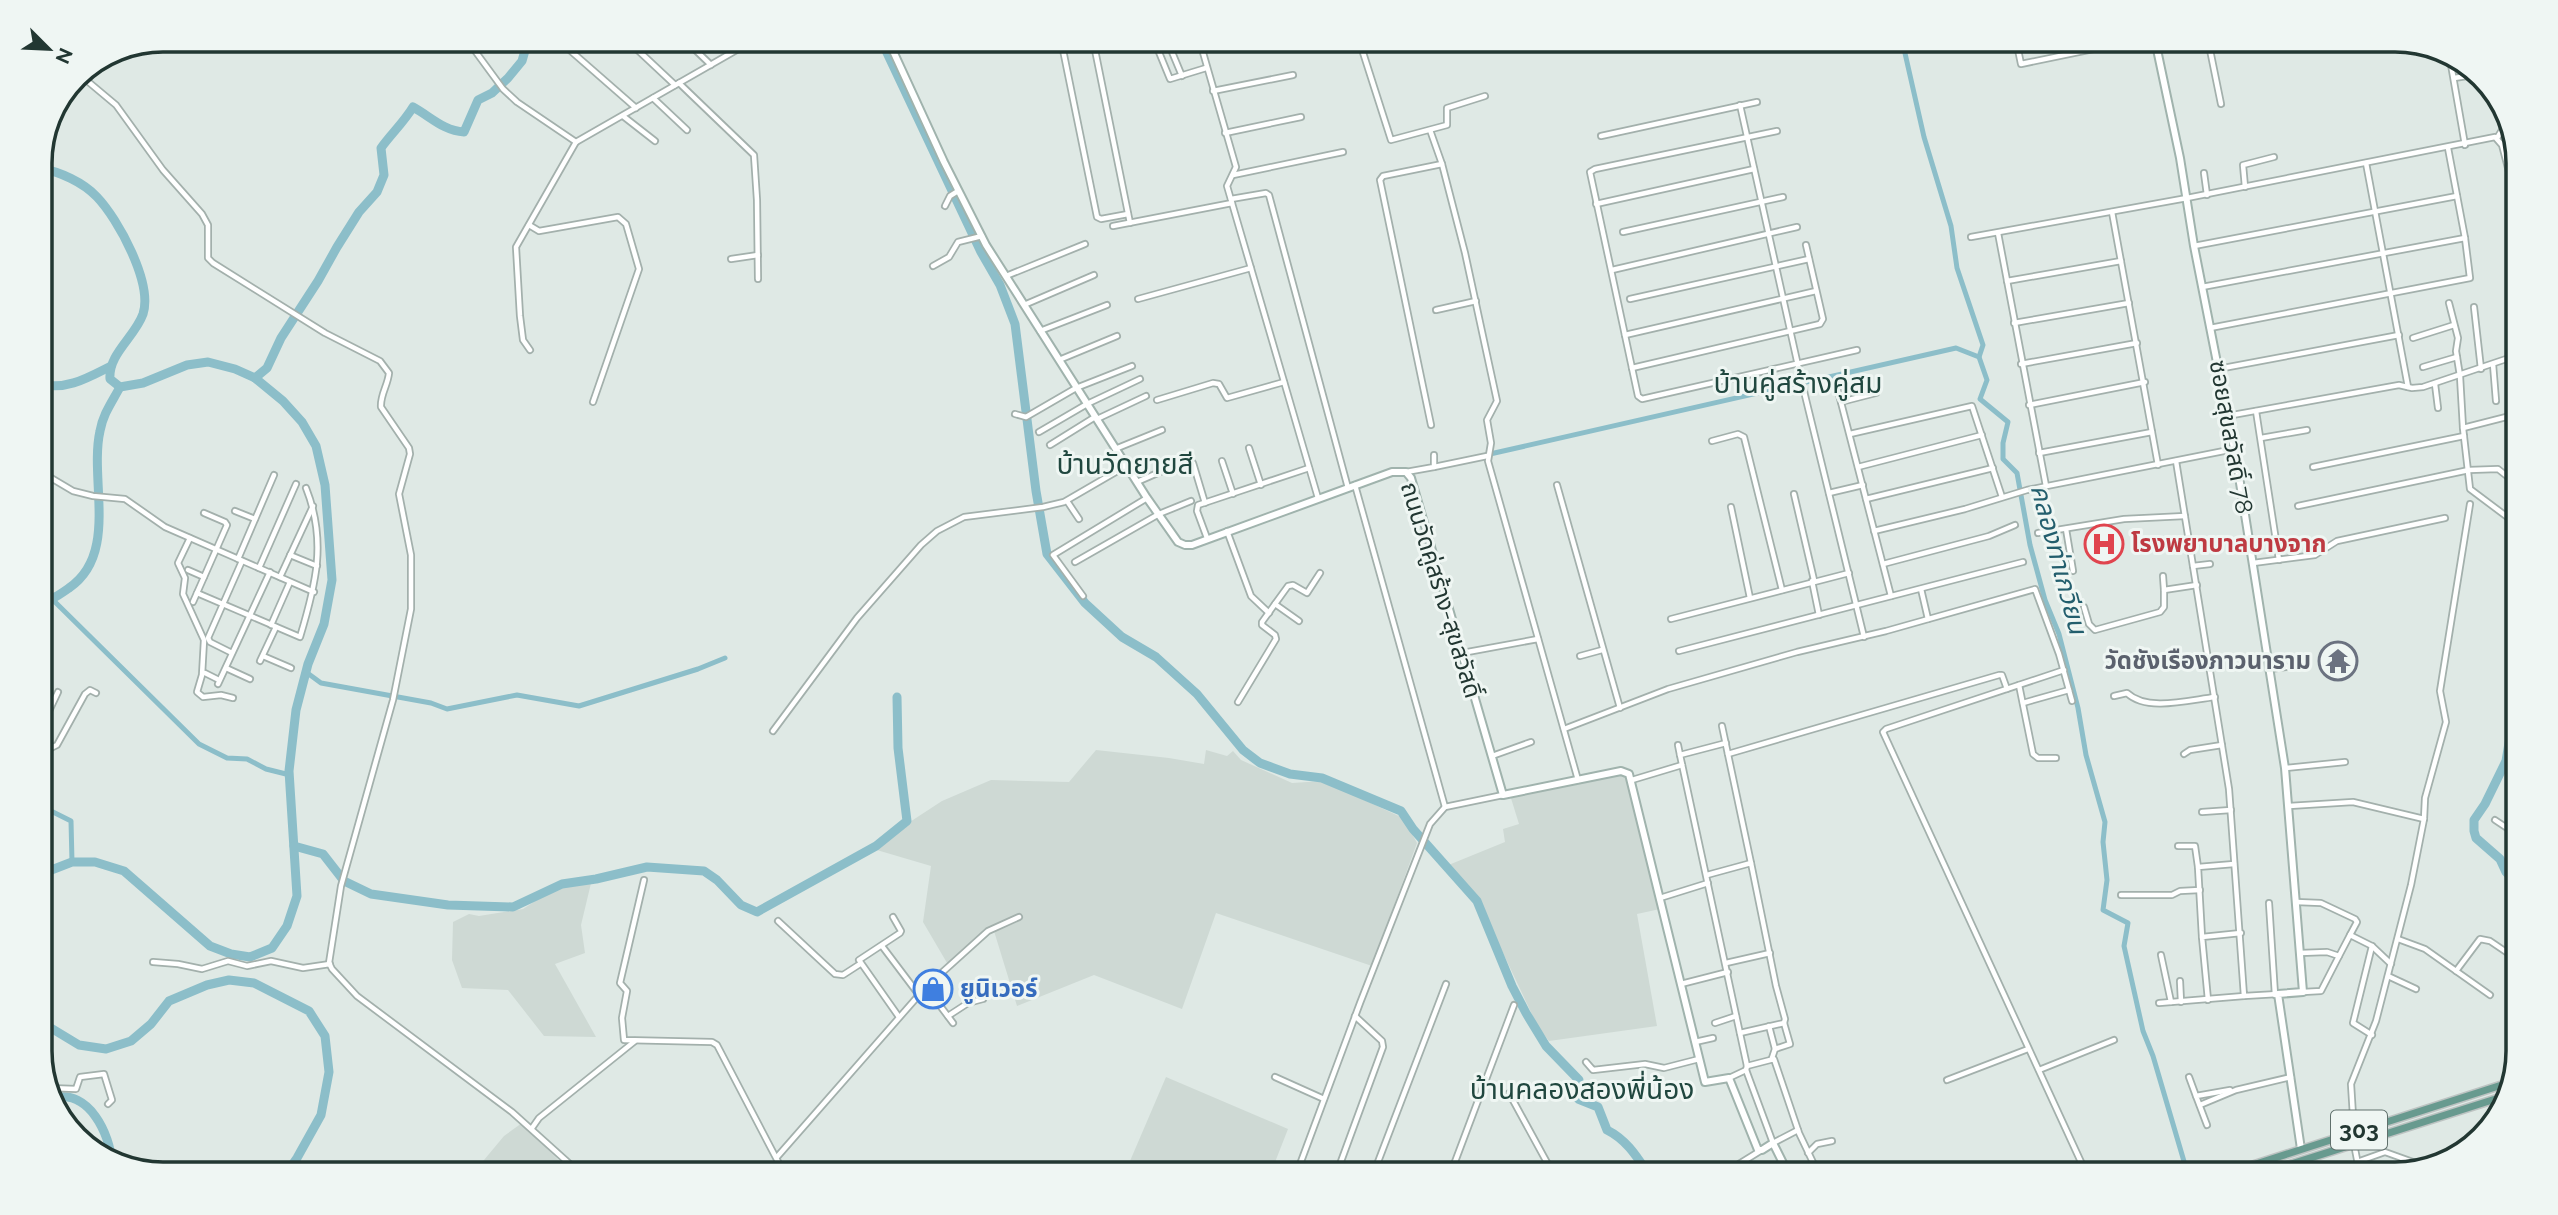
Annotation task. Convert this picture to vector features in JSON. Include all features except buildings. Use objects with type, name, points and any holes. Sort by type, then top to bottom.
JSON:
[{"type":"main road","name":"303","points":[[2262,1162],[2499,1086]]},
{"type":"main road","name":"303","points":[[2296,1162],[2495,1099]]},
{"type":"main road","points":[[2343,1136],[2350,1140],[2344,1146]]},
{"type":"street","points":[[476,53],[496,81],[517,102],[576,142]]},
{"type":"street","points":[[573,53],[636,108]]},
{"type":"street","points":[[642,53],[754,155],[758,279]]},
{"type":"street","points":[[699,53],[711,65]]},
{"type":"street","points":[[528,348],[520,316],[515,254],[518,241],[576,142],[732,53]]},
{"type":"street","name":"ถนนวัดคู่สร้าง-สุขสวัสดิ์","points":[[894,53],[954,193],[1115,449],[1181,544],[1188,546],[1392,472],[1406,472],[1411,478],[1503,795]]},
{"type":"street","points":[[1064,53],[1097,217],[1101,219],[1128,214]]},
{"type":"street","points":[[1096,53],[1130,223]]},
{"type":"street","points":[[1159,53],[1169,78],[1206,68]]},
{"type":"street","points":[[1172,53],[1182,76]]},
{"type":"street","points":[[1203,53],[1236,167],[1228,182],[1231,201],[1318,498]]},
{"type":"street","points":[[1363,53],[1390,139],[1393,141],[1449,124],[1449,107],[1485,96]]},
{"type":"street","points":[[2019,53],[2021,64],[2074,53]]},
{"type":"street","name":"ซอยสุขสวัสดิ์ 78","points":[[2158,53],[2234,449],[2270,669],[2289,806],[2303,992]]},
{"type":"street","points":[[2211,53],[2221,104]]},
{"type":"street","points":[[2452,68],[2465,145]]},
{"type":"street","points":[[1213,91],[1293,75]]},
{"type":"street","points":[[2454,78],[2464,77]]},
{"type":"street","points":[[88,82],[116,105],[163,170],[202,214],[208,225],[208,258],[221,269],[301,318],[380,361],[389,373],[388,383],[380,399],[381,407],[410,454],[399,494],[411,555],[411,609],[393,700],[341,886],[330,964],[332,970],[357,996],[532,1128],[568,1162]]},
{"type":"street","points":[[653,98],[687,130]]},
{"type":"street","points":[[1601,136],[1757,102]]},
{"type":"street","points":[[1740,106],[1801,379],[1864,637]]},
{"type":"street","points":[[623,116],[656,141]]},
{"type":"street","points":[[1225,133],[1301,117]]},
{"type":"street","points":[[1430,130],[1442,164],[1476,301],[1497,401],[1487,420],[1491,443],[1487,456],[1578,780]]},
{"type":"street","points":[[1777,131],[1595,169],[1590,176],[1638,396],[1641,399],[1857,350]]},
{"type":"street","points":[[1971,237],[2465,145],[2497,138],[2501,132]]},
{"type":"street","points":[[2497,138],[2505,155]]},
{"type":"street","points":[[2210,328],[2468,280],[2471,275],[2448,148]]},
{"type":"street","points":[[1232,175],[1343,152]]},
{"type":"street","points":[[2245,187],[2243,165],[2274,157]]},
{"type":"street","points":[[2366,163],[2408,387]]},
{"type":"street","points":[[1431,425],[1380,180],[1382,176],[1442,164]]},
{"type":"street","points":[[1596,204],[1754,169]]},
{"type":"street","points":[[2204,173],[2207,195]]},
{"type":"street","points":[[1113,226],[1266,192],[1269,195],[1351,487],[1446,807]]},
{"type":"street","points":[[945,206],[954,193]]},
{"type":"street","points":[[2194,246],[2457,196]]},
{"type":"street","points":[[1623,232],[1783,197]]},
{"type":"street","points":[[2112,212],[2158,465]]},
{"type":"street","points":[[529,225],[539,231],[618,217],[626,223],[639,269],[593,402]]},
{"type":"street","points":[[1612,270],[1797,227]]},
{"type":"street","points":[[1998,233],[2046,486]]},
{"type":"street","points":[[933,266],[949,257],[958,242],[980,237]]},
{"type":"street","points":[[2202,287],[2465,238]]},
{"type":"street","points":[[1005,277],[1085,244]]},
{"type":"street","points":[[1632,368],[1822,323],[1806,245]]},
{"type":"street","points":[[731,259],[758,255]]},
{"type":"street","points":[[1630,299],[1809,259]]},
{"type":"street","points":[[2007,281],[2121,261]]},
{"type":"street","points":[[1138,299],[1251,268]]},
{"type":"street","points":[[1024,305],[1094,275]]},
{"type":"street","points":[[1625,335],[1816,291]]},
{"type":"street","points":[[1436,310],[1476,301]]},
{"type":"street","points":[[2014,323],[2129,303]]},
{"type":"street","points":[[2449,303],[2458,338],[2457,357],[2470,489],[2505,516]]},
{"type":"street","points":[[1040,331],[1107,305]]},
{"type":"street","points":[[2474,307],[2481,369]]},
{"type":"street","points":[[2413,338],[2454,325]]},
{"type":"street","points":[[2218,369],[2399,335]]},
{"type":"street","points":[[1059,360],[1117,336]]},
{"type":"street","points":[[2021,365],[2137,343]]},
{"type":"street","points":[[2423,367],[2457,357]]},
{"type":"street","points":[[2227,416],[2399,384],[2415,388],[2435,384],[2505,360]]},
{"type":"street","points":[[2493,365],[2496,401]]},
{"type":"street","points":[[1015,414],[1027,417],[1076,388],[1132,366]]},
{"type":"street","points":[[1039,432],[1087,404],[1140,379]]},
{"type":"street","points":[[1157,400],[1213,383],[1219,384],[1224,397],[1227,398],[1284,382]]},
{"type":"street","points":[[2029,405],[2144,382]]},
{"type":"street","points":[[1836,383],[1891,596]]},
{"type":"street","points":[[2435,384],[2438,408]]},
{"type":"street","points":[[1841,402],[1876,393]]},
{"type":"street","points":[[1050,445],[1096,418],[1146,396]]},
{"type":"street","points":[[1850,434],[1970,405],[2002,497]]},
{"type":"street","points":[[2256,411],[2279,560]]},
{"type":"street","points":[[2463,428],[2505,417]]},
{"type":"street","points":[[1115,449],[1162,430]]},
{"type":"street","points":[[2261,438],[2306,430]]},
{"type":"street","points":[[2039,453],[2152,432]]},
{"type":"street","points":[[1712,441],[1738,435],[1744,437],[1782,590]]},
{"type":"street","points":[[1858,467],[1982,435]]},
{"type":"street","points":[[2313,467],[2464,436]]},
{"type":"street","points":[[1249,448],[1261,485]]},
{"type":"street","points":[[1874,531],[1965,509],[2027,490],[2234,449]]},
{"type":"street","points":[[1434,455],[1434,467]]},
{"type":"street","points":[[1406,472],[1487,456]]},
{"type":"street","points":[[1222,461],[1233,494]]},
{"type":"street","points":[[2176,461],[2231,810],[2244,996]]},
{"type":"street","points":[[1193,463],[1205,503]]},
{"type":"street","points":[[773,731],[857,618],[931,536],[964,517],[1043,507],[1067,500],[1126,466]]},
{"type":"street","points":[[1137,482],[1168,468]]},
{"type":"street","points":[[1207,538],[1196,509],[1205,503],[1310,468]]},
{"type":"street","points":[[1866,499],[1993,468]]},
{"type":"street","points":[[2298,506],[2469,470],[2498,469],[2505,475]]},
{"type":"street","points":[[232,653],[208,641],[274,475]]},
{"type":"street","points":[[53,480],[64,488],[93,496],[119,497],[131,502],[165,527],[314,592]]},
{"type":"street","points":[[259,568],[296,484]]},
{"type":"street","points":[[1557,485],[1620,708]]},
{"type":"street","points":[[1829,493],[1863,485]]},
{"type":"street","points":[[197,593],[300,637],[314,592],[317,566],[318,526],[306,488]]},
{"type":"street","points":[[1794,494],[1819,615]]},
{"type":"street","points":[[1083,596],[1054,555],[1147,498]]},
{"type":"street","points":[[1067,500],[1079,519]]},
{"type":"street","points":[[1075,562],[1158,514],[1191,501]]},
{"type":"street","points":[[2354,1132],[2351,1084],[2372,1035],[2398,939],[2424,819],[2426,798],[2446,722],[2440,691],[2470,504]]},
{"type":"street","points":[[280,577],[313,505]]},
{"type":"street","points":[[1731,507],[1750,598]]},
{"type":"street","points":[[235,511],[255,519]]},
{"type":"street","points":[[193,602],[226,523],[204,513]]},
{"type":"street","points":[[2038,534],[2124,519],[2185,516]]},
{"type":"street","points":[[2253,563],[2315,555],[2332,543],[2348,538],[2445,518]]},
{"type":"street","points":[[1883,564],[1989,536],[2015,525]]},
{"type":"street","points":[[2066,529],[2073,572]]},
{"type":"street","points":[[1227,530],[1251,596],[1269,613]]},
{"type":"street","points":[[190,538],[178,563],[185,578],[183,594],[204,640],[202,675],[196,689],[203,697],[221,695],[233,698]]},
{"type":"street","points":[[290,555],[317,566]]},
{"type":"street","points":[[1679,651],[2023,562]]},
{"type":"street","points":[[2193,566],[2210,564]]},
{"type":"street","points":[[188,570],[204,577]]},
{"type":"street","points":[[205,673],[219,682],[270,572]]},
{"type":"street","points":[[1238,702],[1276,639],[1275,635],[1262,625],[1269,613],[1289,585],[1307,593],[1321,573]]},
{"type":"street","points":[[1671,619],[1849,573]]},
{"type":"street","points":[[2084,607],[2088,624],[2095,629],[2160,612],[2164,607],[2163,576]]},
{"type":"street","points":[[290,582],[262,659],[291,668]]},
{"type":"street","points":[[2164,590],[2197,585]]},
{"type":"street","points":[[1921,589],[1928,619]]},
{"type":"street","points":[[1564,729],[1637,699],[1713,676],[2035,589],[2064,670],[2072,701]]},
{"type":"street","points":[[1275,604],[1299,621]]},
{"type":"street","points":[[1462,653],[1538,639]]},
{"type":"street","points":[[1580,656],[1602,650]]},
{"type":"street","points":[[2270,669],[2303,665]]},
{"type":"street","points":[[226,668],[250,679]]},
{"type":"street","points":[[2064,670],[1883,732],[2081,1162]]},
{"type":"street","points":[[1728,754],[1999,675],[2002,675],[2007,689]]},
{"type":"street","points":[[2019,685],[2033,754],[2038,758],[2056,758]]},
{"type":"street","points":[[53,747],[57,745],[85,694],[90,690],[96,693]]},
{"type":"street","points":[[2023,703],[2069,690]]},
{"type":"street","points":[[53,703],[58,692]]},
{"type":"street","points":[[2114,696],[2127,693],[2135,700],[2160,703],[2215,697]]},
{"type":"street","points":[[1722,726],[1790,1044],[1775,1049]]},
{"type":"street","points":[[1492,756],[1507,753],[1531,742]]},
{"type":"street","points":[[1680,755],[1726,743]]},
{"type":"street","points":[[1678,745],[1728,972],[1746,1068],[1782,1162]]},
{"type":"street","points":[[2184,754],[2190,750],[2222,745]]},
{"type":"street","points":[[2285,768],[2345,762]]},
{"type":"street","points":[[1632,780],[1682,765]]},
{"type":"street","points":[[1301,1162],[1424,837],[1435,817],[1446,807],[1621,771],[1629,774],[1705,1083],[1730,1078],[1746,1068],[1772,1058]]},
{"type":"street","points":[[2289,806],[2353,802],[2424,819]]},
{"type":"street","points":[[2202,811],[2231,810]]},
{"type":"street","points":[[2495,820],[2506,827]]},
{"type":"street","points":[[2178,846],[2195,846],[2208,1000]]},
{"type":"street","points":[[1707,875],[1751,863]]},
{"type":"street","points":[[2198,867],[2234,864]]},
{"type":"street","points":[[645,880],[620,983],[627,991],[622,1018],[624,1040],[712,1042],[718,1045],[778,1162]]},
{"type":"street","points":[[1660,898],[1708,883]]},
{"type":"street","points":[[2121,895],[2172,895],[2180,891],[2200,890]]},
{"type":"street","points":[[2159,1003],[2321,990],[2357,924],[2355,919],[2321,903],[2296,902]]},
{"type":"street","points":[[2269,903],[2276,994],[2301,1149]]},
{"type":"street","points":[[893,917],[901,931],[859,960],[899,1017]]},
{"type":"street","points":[[776,1157],[926,987],[988,931],[1019,917]]},
{"type":"street","points":[[778,921],[835,974],[843,975],[860,964]]},
{"type":"street","points":[[2202,937],[2241,933]]},
{"type":"street","points":[[2350,935],[2372,946],[2391,965]]},
{"type":"street","points":[[2398,939],[2425,949],[2490,995]]},
{"type":"street","points":[[2456,971],[2480,939],[2490,941],[2506,952]]},
{"type":"street","points":[[882,946],[919,995]]},
{"type":"street","points":[[2372,946],[2353,1023],[2372,1035]]},
{"type":"street","points":[[2300,953],[2327,952],[2339,956]]},
{"type":"street","points":[[1726,963],[1770,953]]},
{"type":"street","points":[[2161,955],[2172,1002]]},
{"type":"street","points":[[153,962],[202,970],[229,961],[247,967],[271,961],[303,968],[330,964]]},
{"type":"street","points":[[1680,985],[1728,972]]},
{"type":"street","points":[[2388,976],[2416,989]]},
{"type":"street","points":[[2180,981],[2181,1002]]},
{"type":"street","points":[[1378,1162],[1446,984]]},
{"type":"street","points":[[926,987],[953,1023]]},
{"type":"street","points":[[948,1016],[968,1003],[983,999]]},
{"type":"street","points":[[1455,1162],[1514,1005]]},
{"type":"street","points":[[1341,1162],[1383,1046],[1382,1041],[1355,1016]]},
{"type":"street","points":[[1715,1023],[1736,1016]]},
{"type":"street","points":[[1740,1033],[1784,1023]]},
{"type":"street","points":[[1769,1026],[1775,1049],[1772,1058],[1812,1162]]},
{"type":"street","points":[[1695,1043],[1713,1038]]},
{"type":"street","points":[[532,1128],[539,1118],[635,1040]]},
{"type":"street","points":[[2039,1070],[2114,1040]]},
{"type":"street","points":[[1947,1080],[2028,1049]]},
{"type":"street","points":[[1586,1062],[1593,1070],[1602,1071],[1646,1064],[1664,1068],[1699,1059]]},
{"type":"street","points":[[59,1088],[76,1089],[80,1077],[104,1074],[112,1100],[108,1104]]},
{"type":"street","points":[[1275,1077],[1324,1099]]},
{"type":"street","points":[[2189,1077],[2207,1125]]},
{"type":"street","points":[[2196,1096],[2291,1077]]},
{"type":"street","points":[[1730,1078],[1760,1151]]},
{"type":"street","points":[[2200,1105],[2236,1090]]},
{"type":"street","points":[[1509,1093],[1547,1162]]},
{"type":"street","points":[[1742,1162],[1798,1130]]},
{"type":"street","points":[[1808,1153],[1817,1144],[1832,1141]]},
{"type":"street","points":[[2353,1143],[2357,1162],[2385,1152],[2411,1161]]},
{"type":"shaded area","points":[[1096,750],[1204,764],[1206,750],[1227,756],[1233,751],[1241,760],[1292,783],[1323,781],[1403,818],[1417,843],[1372,966],[1216,913],[1182,1009],[1094,975],[1017,1006],[994,931],[950,968],[923,922],[931,866],[870,848],[942,801],[991,780],[1069,782]]},
{"type":"shaded area","points":[[1622,773],[1628,779],[1660,909],[1637,914],[1657,1026],[1549,1041],[1538,1027],[1486,917],[1446,866],[1505,842],[1503,829],[1519,824],[1510,795]]},
{"type":"shaded area","points":[[592,879],[581,925],[585,953],[555,964],[596,1037],[544,1036],[508,990],[462,988],[452,960],[453,922],[469,914],[479,916],[523,909],[551,891]]},
{"type":"shaded area","points":[[1166,1077],[1288,1129],[1275,1162],[1130,1162]]},
{"type":"shaded area","points":[[522,1123],[560,1162],[482,1162],[504,1136]]},
{"type":"waterway","points":[[255,378],[267,368],[281,338],[337,247],[359,212],[377,192],[384,175],[381,148],[413,107],[444,126],[464,132],[478,100],[492,93],[508,78],[522,61],[524,53]]},
{"type":"waterway","points":[[887,53],[981,252],[1000,285],[1015,324],[1036,491],[1047,554],[1085,603],[1122,637],[1156,657],[1197,694],[1243,750],[1260,763],[1290,774],[1322,778],[1401,811],[1413,829],[1477,901],[1526,1013],[1546,1046],[1579,1080],[1578,1099],[1598,1107],[1607,1130],[1626,1144],[1641,1162]]},
{"type":"waterway","name":"คลองท่าเกวียน","points":[[1905,53],[1924,137],[1951,226],[1957,268],[1983,345],[1979,357],[1987,380],[1980,399],[2008,422],[2003,443],[2003,459],[2017,473],[2030,545],[2045,600],[2059,634],[2078,708],[2086,755],[2105,822],[2103,842],[2107,880],[2103,910],[2128,923],[2124,946],[2143,1031],[2184,1162]]},
{"type":"waterway","points":[[53,171],[85,187],[105,207],[132,252],[143,286],[143,314],[117,354],[110,379],[120,387],[143,383],[187,365],[208,362],[255,378],[283,401],[302,422],[316,446],[325,485],[332,580],[324,624],[308,664],[296,710],[289,771],[297,896],[287,926],[272,948],[250,957],[231,954],[210,946],[124,871],[95,862],[72,862],[53,869]]},
{"type":"waterway","points":[[1490,454],[1956,348],[1979,357]]},
{"type":"waterway","points":[[53,386],[86,378],[111,366]]},
{"type":"waterway","points":[[53,598],[84,574],[93,556],[98,536],[100,431],[120,387]]},
{"type":"waterway","points":[[53,600],[199,744],[227,758],[247,759],[266,769],[290,775]]},
{"type":"waterway","points":[[306,672],[321,683],[431,703],[447,709],[517,695],[579,706],[725,658]]},
{"type":"waterway","points":[[294,846],[323,854],[344,881],[371,894],[448,905],[513,907],[562,884],[647,867],[704,871],[717,880],[741,905],[757,912],[876,846],[907,821],[898,748],[897,697]]},
{"type":"waterway","points":[[2506,762],[2474,820],[2474,831],[2476,838],[2500,859],[2506,872]]},
{"type":"waterway","points":[[53,812],[71,821],[72,862]]},
{"type":"waterway","points":[[53,1029],[79,1045],[106,1049],[131,1041],[151,1024],[169,1001],[207,985],[229,980],[254,983],[309,1011],[325,1036],[329,1072],[321,1115],[294,1162]]},
{"type":"waterway","points":[[62,1097],[78,1100],[87,1107],[102,1127],[109,1148]]},
{"type":"place","name":"โรงพยาบาลบางจาก","points":[[2104,544]]},
{"type":"place","name":"วัดชังเรืองภาวนาราม","points":[[2338,661]]},
{"type":"place","name":"ยูนิเวอร์","points":[[933,989]]},
{"type":"district","name":"บ้านคู่สร้างคู่สม","points":[[1798,383]]},
{"type":"district","name":"บ้านวัดยายสี","points":[[1125,464]]},
{"type":"district","name":"บ้านคลองสองพี่น้อง","points":[[1582,1089]]}]
